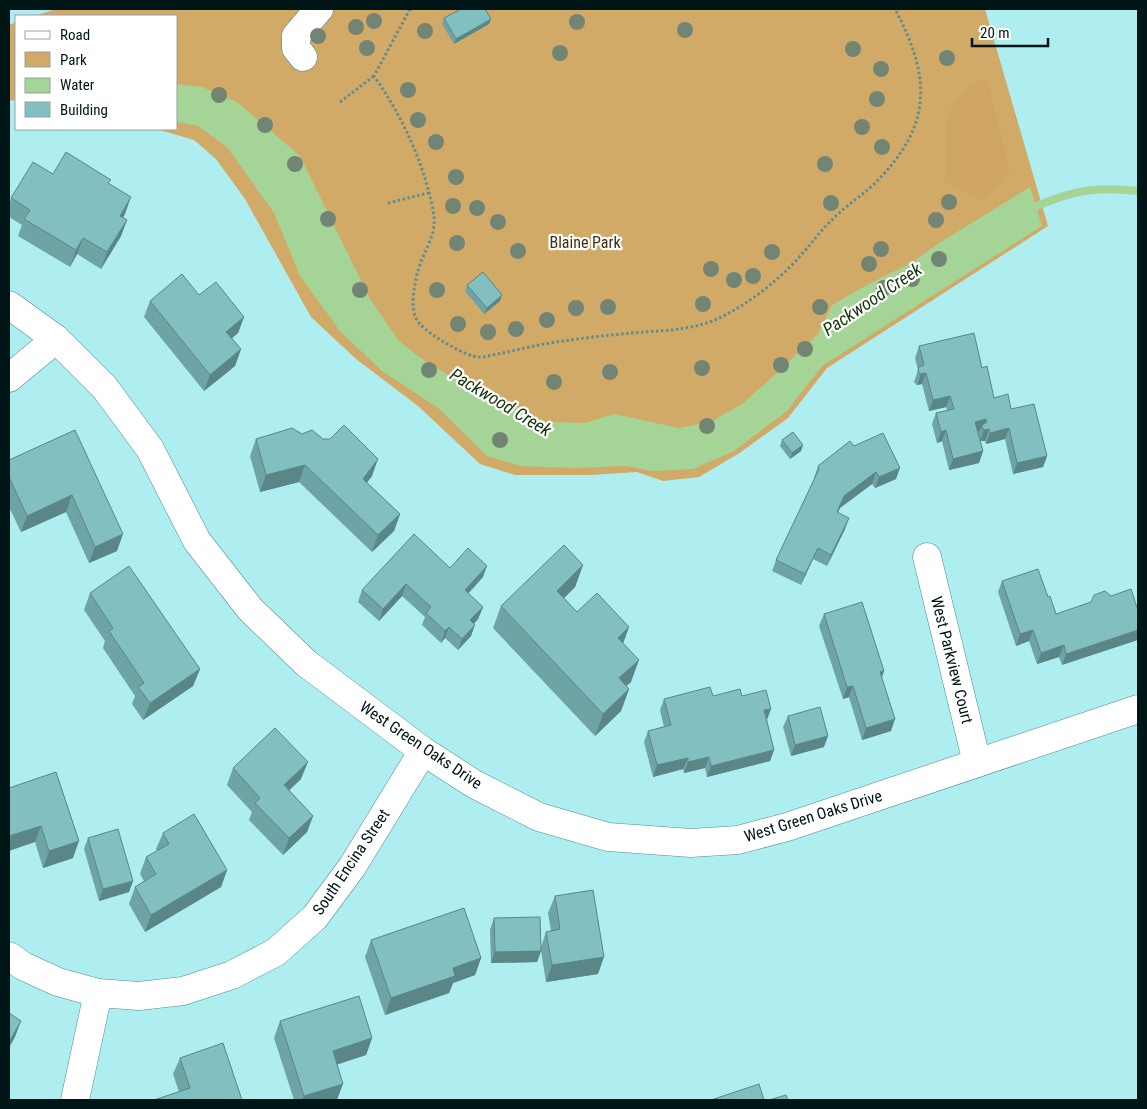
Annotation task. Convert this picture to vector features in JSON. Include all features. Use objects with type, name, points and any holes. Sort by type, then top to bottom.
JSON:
[{"type":"street","points":[[303,57],[296,48],[296,36],[319,9]]},
{"type":"street","name":"West Green Oaks Drive","points":[[9,305],[56,339],[105,388],[150,449],[197,541],[250,609],[306,664],[423,751],[474,784],[539,817],[608,837],[691,843],[738,840],[786,827],[1138,709]]},
{"type":"street","points":[[9,378],[56,339]]},
{"type":"street","name":"West Parkview Court","points":[[927,556],[977,763]]},
{"type":"street","name":"South Encina Street","points":[[9,956],[23,966],[58,982],[98,994],[139,996],[184,991],[232,976],[276,952],[316,918],[352,867],[423,751]]},
{"type":"street","points":[[75,1100],[98,994]]},
{"type":"path","points":[[340,102],[374,76],[410,9]]},
{"type":"path","points":[[374,76],[408,133],[416,151],[429,193],[434,225],[416,277],[413,308],[420,324],[464,354],[480,357],[571,340],[672,331],[698,326],[716,320],[747,302],[785,272],[836,215],[876,182],[892,164],[903,147],[918,116],[921,102],[921,84],[911,42],[895,9]]},
{"type":"path","points":[[388,203],[429,193]]},
{"type":"green space","name":"Blaine Park","points":[[56,9],[985,9],[1048,226],[827,368],[788,418],[738,454],[699,477],[663,481],[637,472],[591,475],[515,475],[480,464],[418,406],[356,359],[311,317],[245,199],[216,159],[194,140],[159,130],[178,130],[178,15],[37,15]]},
{"type":"green space","points":[[15,22],[15,101],[9,100],[9,25]]},
{"type":"shaded area","points":[[981,79],[988,81],[1010,170],[983,201],[945,183],[947,120],[953,103]]},
{"type":"water","points":[[178,84],[202,87],[237,102],[300,156],[370,299],[399,341],[422,359],[466,386],[547,422],[585,423],[614,414],[679,428],[712,421],[742,404],[818,334],[832,305],[911,263],[939,243],[1030,187],[1042,226],[822,366],[787,411],[734,451],[693,469],[653,471],[626,466],[574,468],[520,466],[487,456],[438,408],[382,371],[340,331],[300,276],[274,213],[227,147],[198,126],[178,122]]},
{"type":"building","points":[[461,9],[485,9],[491,19],[456,39],[444,18]]},
{"type":"building","points":[[66,152],[111,180],[108,183],[131,197],[120,216],[127,220],[107,252],[83,238],[76,250],[24,219],[30,210],[11,198],[33,162],[53,174]]},
{"type":"building","points":[[483,272],[502,295],[487,308],[467,285]]},
{"type":"building","points":[[182,274],[199,295],[216,282],[244,317],[226,332],[241,349],[210,375],[150,301]]},
{"type":"building","points":[[974,333],[982,368],[987,366],[994,398],[1008,394],[1011,409],[1034,404],[1047,456],[1017,463],[1009,428],[990,433],[989,429],[984,430],[982,427],[987,422],[986,419],[975,422],[983,451],[953,459],[946,430],[941,432],[936,413],[954,409],[950,396],[933,400],[926,373],[921,374],[918,371],[919,367],[924,365],[919,346]]},
{"type":"building","points":[[344,425],[378,459],[363,479],[400,514],[378,535],[305,465],[266,475],[256,439],[292,428],[302,434],[312,430],[323,439],[330,439]]},
{"type":"building","points":[[75,430],[123,534],[95,547],[72,495],[27,516],[9,477],[9,460]]},
{"type":"building","points":[[793,432],[803,445],[792,453],[782,440]]},
{"type":"building","points":[[883,433],[900,468],[879,477],[876,472],[844,496],[837,512],[849,518],[831,555],[818,548],[805,574],[776,560],[819,469],[818,466],[850,441],[854,446]]},
{"type":"building","points":[[414,534],[450,568],[468,548],[487,566],[465,590],[483,607],[470,620],[475,625],[462,639],[449,627],[445,631],[426,613],[431,607],[406,584],[383,609],[362,590]]},
{"type":"building","points":[[564,545],[583,565],[557,591],[577,612],[597,593],[629,627],[618,638],[639,660],[619,678],[629,689],[603,714],[501,606]]},
{"type":"building","points":[[129,566],[200,669],[150,703],[138,687],[144,683],[109,631],[113,628],[90,593]]},
{"type":"building","points":[[1038,569],[1056,614],[1091,602],[1094,595],[1105,591],[1111,596],[1131,589],[1138,611],[1138,630],[1066,654],[1064,645],[1041,653],[1033,630],[1020,634],[1002,581]]},
{"type":"building","points":[[862,602],[884,671],[880,672],[895,719],[866,728],[853,686],[847,687],[824,614]]},
{"type":"building","points":[[710,687],[713,696],[740,689],[742,696],[766,690],[771,709],[764,710],[774,750],[711,766],[709,757],[688,762],[688,758],[657,765],[648,731],[671,725],[664,699]]},
{"type":"building","points":[[820,707],[828,736],[795,745],[788,716]]},
{"type":"building","points":[[275,728],[308,762],[284,785],[313,816],[289,838],[255,803],[260,798],[233,768]]},
{"type":"building","points":[[56,772],[79,841],[49,851],[41,826],[9,836],[9,788]]},
{"type":"building","points":[[194,814],[227,870],[151,915],[135,887],[156,874],[146,857],[169,844],[163,833]]},
{"type":"building","points":[[118,829],[133,881],[103,889],[88,838]]},
{"type":"building","points":[[593,890],[604,957],[552,965],[546,932],[560,929],[555,896]]},
{"type":"building","points":[[464,908],[481,958],[453,968],[455,976],[391,998],[371,940]]},
{"type":"building","points":[[540,917],[541,951],[495,952],[494,918]]},
{"type":"building","points":[[359,996],[372,1038],[333,1051],[343,1084],[304,1096],[280,1021]]},
{"type":"building","points":[[9,1013],[21,1021],[9,1042]]},
{"type":"building","points":[[223,1043],[242,1100],[154,1100],[190,1088],[180,1058]]},
{"type":"building","points":[[759,1084],[764,1100],[711,1100]]},
{"type":"building","points":[[786,1095],[788,1100],[769,1100]]},
{"type":"waterway","name":"Packwood Creek","points":[[1028,210],[1069,194],[1108,189],[1138,191]]}]
